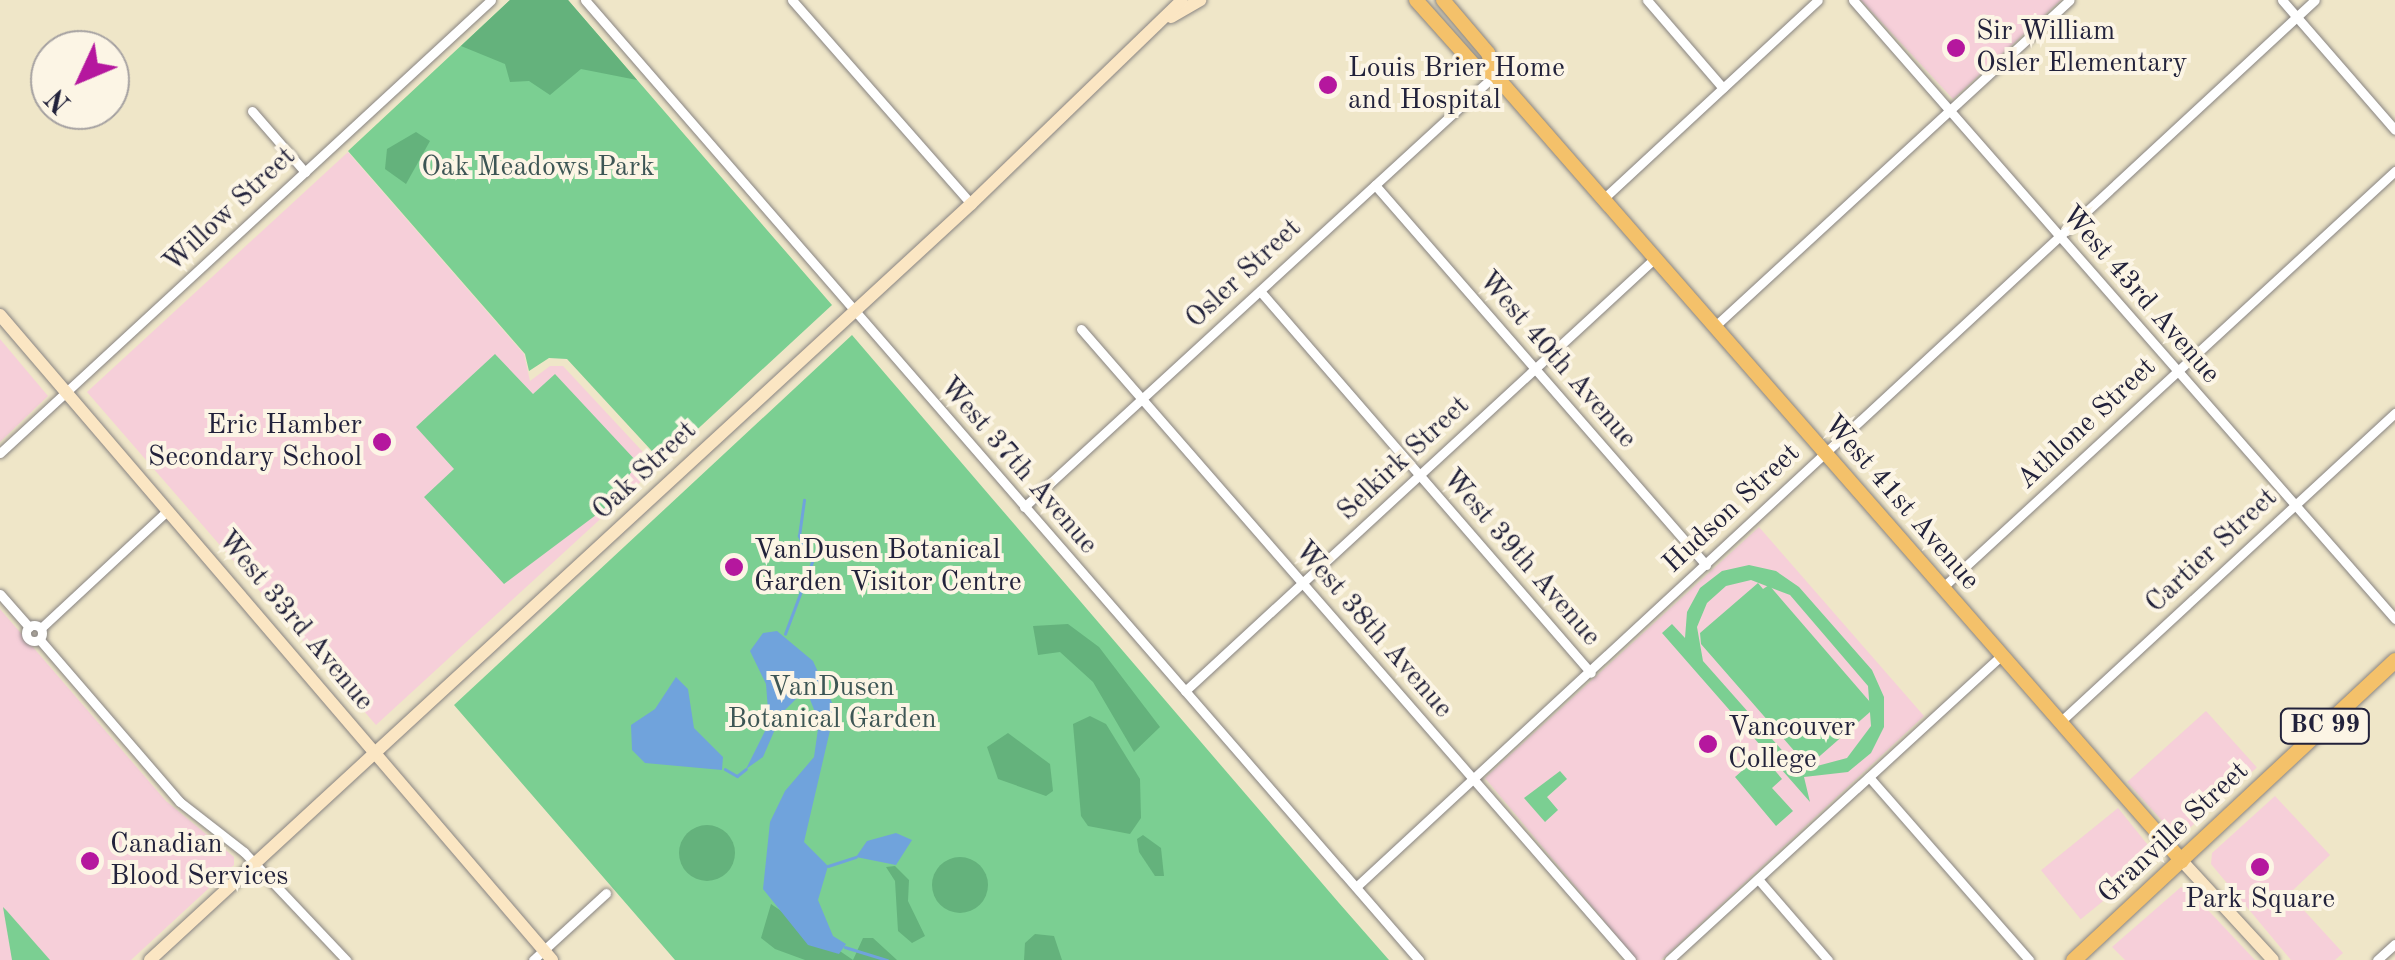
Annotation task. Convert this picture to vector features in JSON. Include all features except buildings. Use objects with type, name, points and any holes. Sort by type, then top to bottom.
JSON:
[{"type":"highway","name":"Granville Street","points":[[2073,960],[2395,660]]},
{"type":"main road","name":"Oak Street","points":[[1171,17],[1182,0]]},
{"type":"main road","name":"Oak Street","points":[[150,960],[1171,17],[1200,0]]},
{"type":"main road","name":"West 41st Avenue","points":[[1416,0],[1474,65],[1495,75]]},
{"type":"main road","name":"West 41st Avenue","points":[[1443,0],[1488,53],[1495,75],[1602,200],[2273,960]]},
{"type":"main road","name":"West 33rd Avenue","points":[[0,315],[543,957]]},
{"type":"street","name":"Willow Street","points":[[0,453],[490,0]]},
{"type":"street","name":"West 37th Avenue","points":[[585,0],[1419,960]]},
{"type":"street","points":[[792,0],[971,204]]},
{"type":"street","points":[[1647,0],[1724,88]]},
{"type":"street","points":[[1602,200],[1818,0]]},
{"type":"street","name":"West 43rd Avenue","points":[[1852,0],[2395,620]]},
{"type":"street","points":[[1713,327],[2068,0]]},
{"type":"street","points":[[2282,0],[2395,130]]},
{"type":"street","name":"Hudson Street","points":[[1356,887],[2315,0]]},
{"type":"street","name":"Osler Street","points":[[1024,507],[1495,75]]},
{"type":"street","points":[[252,111],[305,172]]},
{"type":"street","name":"Athlone Street","points":[[1942,588],[2395,171]]},
{"type":"street","name":"West 40th Avenue","points":[[1375,185],[1706,564]]},
{"type":"street","name":"Selkirk Street","points":[[1186,692],[1654,258]]},
{"type":"street","name":"West 39th Avenue","points":[[1260,291],[1591,673]]},
{"type":"street","name":"West 38th Avenue","points":[[1081,329],[1631,960]]},
{"type":"street","name":"Cartier Street","points":[[2060,722],[2395,413]]},
{"type":"street","points":[[40,640],[41,628],[168,510]]},
{"type":"street","points":[[0,594],[29,627],[41,628]]},
{"type":"street","points":[[29,627],[27,637],[40,640],[180,802],[256,864],[346,960]]},
{"type":"street","points":[[1669,960],[2002,656]]},
{"type":"street","points":[[1869,777],[2029,960]]},
{"type":"street","points":[[1758,879],[1828,960]]},
{"type":"street","points":[[543,957],[606,892]]},
{"type":"street","points":[[2377,960],[2395,944]]},
{"type":"shaded area","name":"Sir William Osler Elementary","points":[[1861,0],[2061,0],[1953,99]]},
{"type":"shaded area","name":"Eric Hamber Secondary School","points":[[348,152],[524,354],[530,381],[550,366],[563,366],[657,467],[376,725],[87,392]]},
{"type":"shaded area","points":[[0,339],[48,396],[0,442]]},
{"type":"shaded area","name":"Vancouver College","points":[[1759,527],[1924,716],[1661,960],[1637,960],[1485,778]]},
{"type":"shaded area","points":[[0,609],[166,801],[234,857],[234,865],[131,960],[0,960]]},
{"type":"shaded area","points":[[2206,711],[2257,767],[2178,838],[2127,782]]},
{"type":"shaded area","points":[[2275,796],[2330,855],[2289,894],[2343,953],[2335,960],[2291,960],[2211,864],[2212,853]]},
{"type":"shaded area","points":[[2118,808],[2158,857],[2081,919],[2041,870]]},
{"type":"shaded area","points":[[2181,887],[2190,891],[2255,960],[2125,960],[2112,947]]},
{"type":"green space","name":"Oak Meadows Park","points":[[510,0],[568,0],[832,305],[662,462],[567,359],[549,358],[529,371],[525,354],[348,151]]},
{"type":"green space","points":[[510,0],[568,0],[637,80],[581,69],[550,95],[529,81],[510,82],[505,64],[461,46]]},
{"type":"green space","points":[[416,132],[430,141],[406,184],[385,169],[387,149]]},
{"type":"green space","name":"VanDusen Botanical Garden","points":[[852,335],[1389,960],[675,960],[454,705]]},
{"type":"green space","points":[[495,354],[533,394],[555,374],[638,463],[604,509],[504,584],[424,497],[454,469],[416,427]]},
{"type":"green space","points":[[1749,565],[1776,571],[1799,587],[1872,670],[1884,697],[1884,727],[1871,753],[1848,772],[1804,777],[1810,802],[1662,633],[1672,624],[1685,638],[1687,612],[1700,588],[1722,571]],"holes":[[[1751,580],[1790,595],[1868,686],[1871,726],[1847,758],[1817,766],[1788,757],[1703,661],[1697,627],[1707,603],[1726,586]]]},
{"type":"green space","points":[[1758,583],[1763,589],[1769,585],[1870,702],[1870,712],[1813,762],[1803,761],[1701,644],[1700,633]]},
{"type":"green space","points":[[1068,624],[1099,647],[1160,727],[1134,752],[1093,682],[1060,652],[1038,655],[1033,626]]},
{"type":"green space","points":[[1090,716],[1106,724],[1140,779],[1141,818],[1130,834],[1088,826],[1081,816],[1073,724]]},
{"type":"green space","points":[[1008,733],[1050,764],[1053,791],[1046,796],[998,779],[987,747]]},
{"type":"green space","points":[[1761,754],[1782,779],[1772,788],[1793,811],[1776,826],[1735,777]]},
{"type":"green space","points":[[1560,771],[1567,779],[1547,797],[1558,810],[1545,822],[1524,798]]},
{"type":"green space","points":[[707,825],[727,833],[735,853],[727,873],[707,881],[687,873],[679,853],[687,833]]},
{"type":"green space","points":[[1143,835],[1161,848],[1164,876],[1155,876],[1139,852],[1137,839]]},
{"type":"green space","points":[[960,857],[980,865],[988,885],[980,905],[960,913],[940,905],[932,885],[940,865]]},
{"type":"green space","points":[[895,866],[909,880],[908,901],[925,936],[912,943],[898,931],[895,881],[886,867]]},
{"type":"green space","points":[[771,904],[853,960],[805,960],[775,949],[761,938]]},
{"type":"green space","points":[[3,907],[7,911],[50,960],[12,960]]},
{"type":"green space","points":[[1035,934],[1054,936],[1062,960],[1024,960],[1025,943]]},
{"type":"green space","points":[[863,938],[873,938],[897,960],[853,960]]},
{"type":"water","points":[[777,631],[813,661],[835,709],[804,842],[828,866],[818,900],[833,936],[846,944],[839,954],[808,945],[763,889],[770,822],[785,791],[814,757],[819,722],[809,697],[799,696],[782,713],[763,757],[746,769],[769,723],[766,684],[750,651],[763,633]]},
{"type":"water","points":[[676,677],[688,689],[694,728],[723,757],[722,770],[645,763],[632,750],[631,725],[655,709]]},
{"type":"water","points":[[896,833],[912,840],[896,865],[856,857],[867,841]]},
{"type":"waterway","points":[[785,634],[812,562],[799,536],[804,500]]},
{"type":"waterway","points":[[725,769],[737,776],[746,769]]},
{"type":"waterway","points":[[828,866],[856,857]]},
{"type":"waterway","points":[[845,947],[887,960]]},
{"type":"place","name":"Sir William Osler Elementary","points":[[1956,48]]},
{"type":"place","name":"Louis Brier Home and Hospital","points":[[1328,85]]},
{"type":"place","name":"Eric Hamber Secondary School","points":[[382,442]]},
{"type":"place","name":"VanDusen Botanical Garden Visitor Centre","points":[[734,567]]},
{"type":"place","name":"Vancouver College","points":[[1708,744]]},
{"type":"place","name":"Canadian Blood Services","points":[[90,861]]},
{"type":"place","name":"Park Square","points":[[2260,867]]}]
